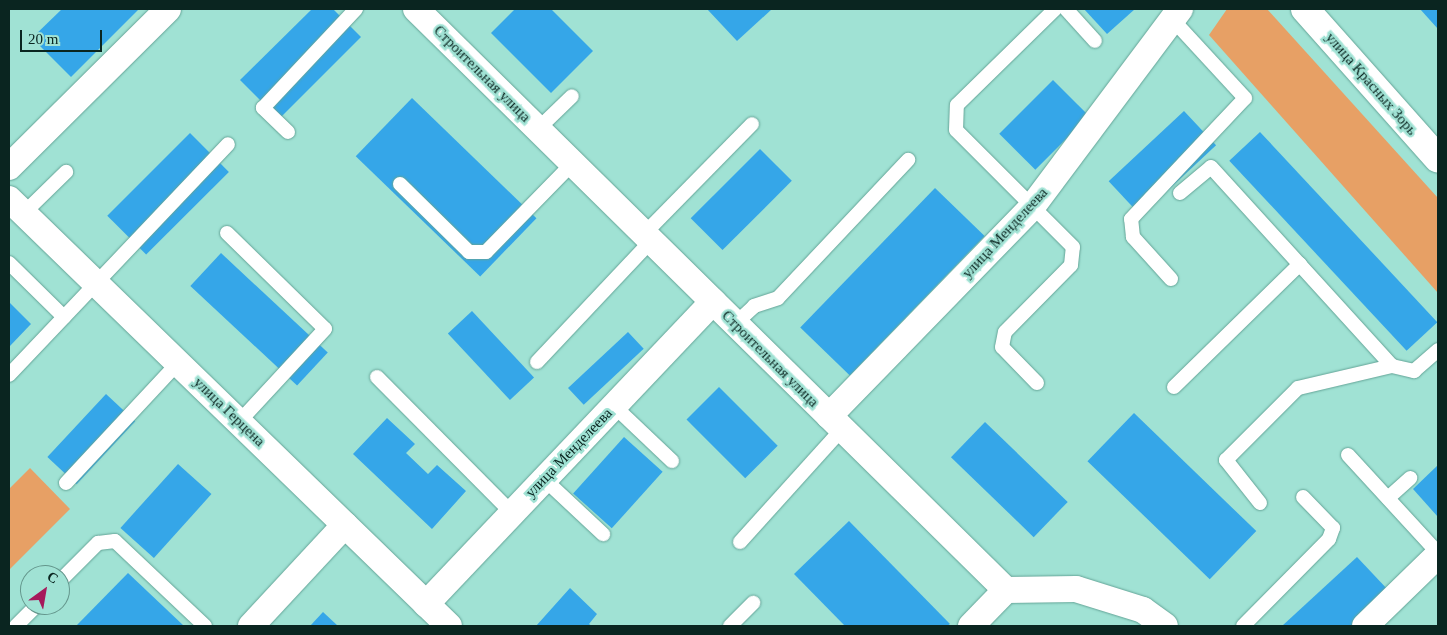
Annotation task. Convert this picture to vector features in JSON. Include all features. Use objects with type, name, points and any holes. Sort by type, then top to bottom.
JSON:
[{"type":"street","points":[[9,167],[168,9]]},
{"type":"street","name":"Строительная улица","points":[[416,9],[1006,590]]},
{"type":"street","name":"улица Красных Зорь","points":[[1305,9],[1438,159]]},
{"type":"street","name":"улица Менделеева","points":[[836,423],[1032,207],[1176,14]]},
{"type":"street","name":"улица Герцена","points":[[16,206],[449,626]]},
{"type":"street","name":"улица Менделеева","points":[[426,604],[713,302]]},
{"type":"street","points":[[251,626],[345,525]]},
{"type":"street","points":[[1365,626],[1438,554]]},
{"type":"street","points":[[983,622],[1006,590],[1076,589],[1143,610],[1165,626]]},
{"type":"lane","points":[[288,132],[263,108],[356,9]]},
{"type":"lane","points":[[1037,383],[1002,348],[1005,332],[1071,266],[1073,247],[956,130],[957,105],[1055,9]]},
{"type":"lane","points":[[1066,9],[1095,41]]},
{"type":"lane","points":[[1171,279],[1132,237],[1131,219],[1245,98],[1176,14]]},
{"type":"lane","points":[[538,129],[572,96]]},
{"type":"lane","points":[[537,362],[752,124]]},
{"type":"lane","points":[[9,374],[228,144]]},
{"type":"lane","points":[[735,324],[754,306],[778,298],[908,160]]},
{"type":"lane","points":[[400,184],[469,252],[486,252],[573,163]]},
{"type":"lane","points":[[1180,193],[1211,167],[1392,366]]},
{"type":"lane","points":[[16,206],[66,172]]},
{"type":"lane","points":[[227,233],[325,329],[239,422]]},
{"type":"lane","points":[[9,263],[64,317]]},
{"type":"lane","points":[[1174,388],[1300,264]]},
{"type":"lane","points":[[1260,503],[1226,460],[1298,388],[1392,366],[1414,370],[1438,350]]},
{"type":"lane","points":[[66,483],[178,363]]},
{"type":"lane","points":[[377,377],[512,513]]},
{"type":"lane","points":[[614,406],[672,461]]},
{"type":"lane","points":[[740,542],[836,423]]},
{"type":"lane","points":[[1348,455],[1438,554]]},
{"type":"lane","points":[[1388,498],[1410,478]]},
{"type":"lane","points":[[544,480],[603,534]]},
{"type":"lane","points":[[1243,626],[1330,539],[1332,528],[1303,497]]},
{"type":"lane","points":[[70,571],[98,542],[115,541],[204,626]]},
{"type":"lane","points":[[730,626],[752,603]]},
{"type":"lane","points":[[16,626],[27,615]]},
{"type":"shaded area","points":[[1227,9],[1267,9],[1438,198],[1438,293],[1209,35]]},
{"type":"shaded area","points":[[30,468],[70,509],[9,570],[9,489]]},
{"type":"building","points":[[62,9],[139,9],[71,77],[32,38]]},
{"type":"building","points":[[312,9],[333,9],[361,37],[279,119],[240,80]]},
{"type":"building","points":[[515,9],[551,9],[593,51],[551,93],[491,33]]},
{"type":"building","points":[[707,9],[772,9],[737,41]]},
{"type":"building","points":[[1084,9],[1135,9],[1107,34]]},
{"type":"building","points":[[1420,9],[1438,9],[1438,29]]},
{"type":"building","points":[[1053,80],[1089,116],[1035,170],[999,134]]},
{"type":"building","points":[[412,98],[536,218],[480,276],[356,156]]},
{"type":"building","points":[[1184,111],[1216,145],[1141,216],[1109,181]]},
{"type":"building","points":[[1260,132],[1437,322],[1407,351],[1229,161]]},
{"type":"building","points":[[190,133],[229,172],[146,255],[107,216]]},
{"type":"building","points":[[760,149],[792,181],[723,250],[691,218]]},
{"type":"building","points":[[935,188],[985,236],[850,375],[800,328]]},
{"type":"building","points":[[221,253],[328,353],[297,385],[190,286]]},
{"type":"building","points":[[9,302],[31,324],[9,347]]},
{"type":"building","points":[[472,311],[534,378],[510,400],[448,334]]},
{"type":"building","points":[[628,332],[644,349],[584,405],[568,388]]},
{"type":"building","points":[[719,387],[778,446],[745,478],[686,420]]},
{"type":"building","points":[[106,394],[135,421],[77,484],[47,457]]},
{"type":"building","points":[[1134,413],[1256,531],[1210,579],[1087,461]]},
{"type":"building","points":[[387,418],[415,444],[406,453],[428,474],[437,465],[466,491],[432,529],[353,454]]},
{"type":"building","points":[[985,422],[1068,502],[1034,537],[951,457]]},
{"type":"building","points":[[624,437],[663,472],[612,528],[573,493]]},
{"type":"building","points":[[178,464],[211,494],[154,558],[120,528]]},
{"type":"building","points":[[1438,465],[1438,517],[1413,489]]},
{"type":"building","points":[[849,521],[950,624],[947,626],[845,626],[794,574]]},
{"type":"building","points":[[1357,557],[1389,591],[1351,626],[1282,626]]},
{"type":"building","points":[[128,573],[184,626],[76,626]]},
{"type":"building","points":[[570,588],[597,614],[589,624],[592,626],[536,626]]},
{"type":"building","points":[[323,612],[338,626],[310,626]]}]
